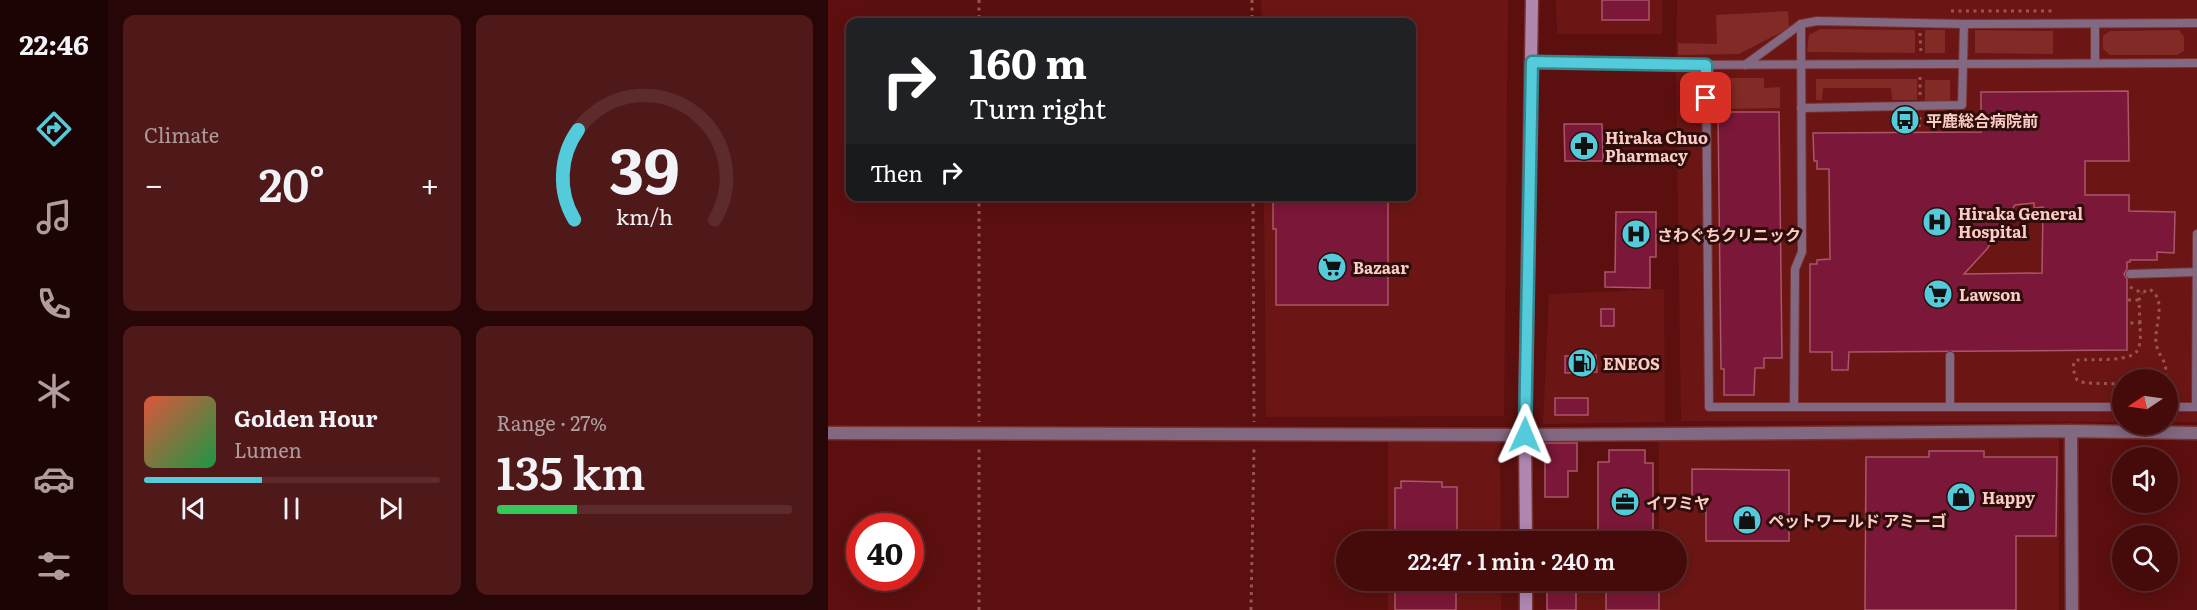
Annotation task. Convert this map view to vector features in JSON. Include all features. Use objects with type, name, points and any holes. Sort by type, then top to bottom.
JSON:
[{"type":"street","points":[[1526,531],[1525,435],[1532,0]]},
{"type":"street","points":[[2071,431],[2072,610]]},
{"type":"street","points":[[828,433],[1525,435],[2071,431],[2197,433]]},
{"type":"street","points":[[1526,591],[1526,610]]},
{"type":"lane","points":[[1745,65],[1801,24],[1817,21],[1964,24],[2197,23]]},
{"type":"lane","points":[[1794,406],[1795,268],[1802,252],[1801,24]]},
{"type":"lane","points":[[1801,108],[1962,105],[1964,24]]},
{"type":"lane","points":[[2095,24],[2095,63]]},
{"type":"lane","points":[[1782,38],[1793,38],[1800,48]]},
{"type":"lane","points":[[1532,62],[1706,65],[2197,63]]},
{"type":"lane","points":[[1706,65],[1708,407],[2112,407]]},
{"type":"lane","points":[[2178,407],[2196,407],[2197,234]]},
{"type":"lane","points":[[2130,274],[2197,273]]},
{"type":"lane","points":[[1950,356],[1950,406]]},
{"type":"path","points":[[978,0],[979,18]]},
{"type":"path","points":[[1252,0],[1252,18]]},
{"type":"path","points":[[1943,11],[2058,11]]},
{"type":"path","points":[[979,201],[979,610]]},
{"type":"path","points":[[1251,610],[1254,434],[1253,201]]},
{"type":"path","points":[[2130,287],[2142,293]]},
{"type":"path","points":[[2112,384],[2085,383],[2077,380],[2073,369],[2074,362],[2130,358],[2137,352],[2140,343],[2139,300],[2142,293],[2149,289],[2156,292],[2159,301],[2156,344],[2166,369]]},
{"type":"path","points":[[2128,300],[2139,300]]},
{"type":"path","points":[[2129,323],[2140,323]]},
{"type":"shaded area","points":[[1261,0],[1508,0],[1504,416],[1266,417],[1264,201],[1416,201],[1416,18],[1262,18]]},
{"type":"shaded area","points":[[1556,0],[1662,0],[1662,34],[1557,34]]},
{"type":"shaded area","name":"Hiraka General Hospital","points":[[1677,0],[2197,0],[2197,422],[2178,422],[2178,369],[2112,369],[2112,422],[1681,421]]},
{"type":"shaded area","points":[[1788,11],[1789,28],[1739,54],[1678,55],[1678,43],[1717,44],[1716,15]]},
{"type":"shaded area","points":[[1820,29],[1915,30],[1915,53],[1807,52],[1809,35]]},
{"type":"shaded area","points":[[1925,30],[1945,30],[1945,53],[1925,53]]},
{"type":"shaded area","points":[[1975,30],[2053,31],[2053,54],[1975,53]]},
{"type":"shaded area","points":[[2179,30],[2184,37],[2184,51],[2177,55],[2110,55],[2103,49],[2103,36],[2110,31]]},
{"type":"shaded area","points":[[1719,78],[1764,78],[1764,88],[1780,87],[1780,108],[1719,109]]},
{"type":"shaded area","points":[[1816,79],[1917,79],[1917,100],[1892,100],[1891,88],[1823,88],[1822,100],[1816,100]]},
{"type":"shaded area","points":[[1925,80],[1950,80],[1950,101],[1925,101]]},
{"type":"shaded area","points":[[1664,289],[1665,422],[1543,424],[1549,294]]},
{"type":"shaded area","points":[[1659,438],[2059,439],[2059,610],[1546,610],[1547,591],[1687,591],[1687,531],[1659,531]]},
{"type":"shaded area","points":[[1388,441],[1500,441],[1501,531],[1388,531]]},
{"type":"shaded area","points":[[1388,591],[1501,591],[1501,610],[1388,610]]},
{"type":"building","points":[[1602,0],[1649,0],[1649,20],[1602,20]]},
{"type":"building","points":[[2128,91],[2129,161],[2085,161],[2085,195],[2129,195],[2129,211],[2175,212],[2174,253],[2157,252],[2157,260],[2127,262],[2124,274],[2127,279],[2127,350],[1849,352],[1848,370],[1832,370],[1832,352],[1810,352],[1810,264],[1817,264],[1817,260],[1830,259],[1829,169],[1817,169],[1817,161],[1814,161],[1813,133],[1981,132],[1981,92]],"holes":[[[2034,203],[2034,208],[2043,207],[2042,273],[1964,274],[1987,249],[2015,205]]]},
{"type":"building","points":[[1718,112],[1779,112],[1782,358],[1764,358],[1764,368],[1755,368],[1754,395],[1724,395],[1724,369],[1721,369]]},
{"type":"building","name":"Hiraka Chuo Pharmacy","points":[[1564,124],[1602,124],[1603,161],[1565,161]]},
{"type":"building","name":"Bazaar","points":[[1273,201],[1388,201],[1388,305],[1276,305],[1276,229],[1273,229]]},
{"type":"building","points":[[1616,212],[1656,212],[1656,257],[1650,257],[1650,288],[1605,287],[1605,272],[1615,272]]},
{"type":"building","points":[[1601,309],[1614,309],[1614,326],[1601,326]]},
{"type":"building","points":[[1596,355],[1597,372],[1565,373],[1565,356]]},
{"type":"building","points":[[1555,398],[1588,398],[1588,415],[1555,415]]},
{"type":"building","points":[[1545,443],[1577,443],[1577,471],[1568,471],[1568,497],[1545,497]]},
{"type":"building","name":"イワミヤ","points":[[1609,450],[1645,450],[1645,463],[1653,463],[1653,531],[1598,531],[1598,462],[1609,462]]},
{"type":"building","name":"Happy","points":[[1929,451],[1984,451],[1984,457],[2057,457],[2056,536],[2016,536],[2016,610],[1865,610],[1866,457],[1929,457]]},
{"type":"building","name":"ペットワールド アミーゴ","points":[[1692,469],[1789,470],[1789,541],[1706,541],[1706,500],[1692,500]]},
{"type":"building","points":[[1401,481],[1442,482],[1442,487],[1457,487],[1457,531],[1395,531],[1395,488],[1401,488]]},
{"type":"building","points":[[1395,591],[1456,591],[1456,610],[1395,610]]},
{"type":"building","points":[[1547,591],[1576,591],[1576,610],[1547,610]]},
{"type":"building","points":[[1606,591],[1659,591],[1659,610],[1606,610]]},
{"type":"place","name":"平鹿総合病院前","points":[[1905,120]]},
{"type":"place","name":"Hiraka Chuo Pharmacy","points":[[1584,146]]},
{"type":"place","name":"Hiraka General Hospital","points":[[1937,222]]},
{"type":"place","name":"さわぐちクリニック","points":[[1636,234]]},
{"type":"place","name":"Bazaar","points":[[1332,267]]},
{"type":"place","name":"Lawson","points":[[1938,294]]},
{"type":"place","name":"ENEOS","points":[[1582,363]]},
{"type":"place","name":"Happy","points":[[1961,497]]},
{"type":"place","name":"イワミヤ","points":[[1625,502]]},
{"type":"place","name":"ペットワールド アミーゴ","points":[[1747,520]]},
{"type":"route","points":[[1525,435],[1532,62],[1706,65],[1706,98]]}]
